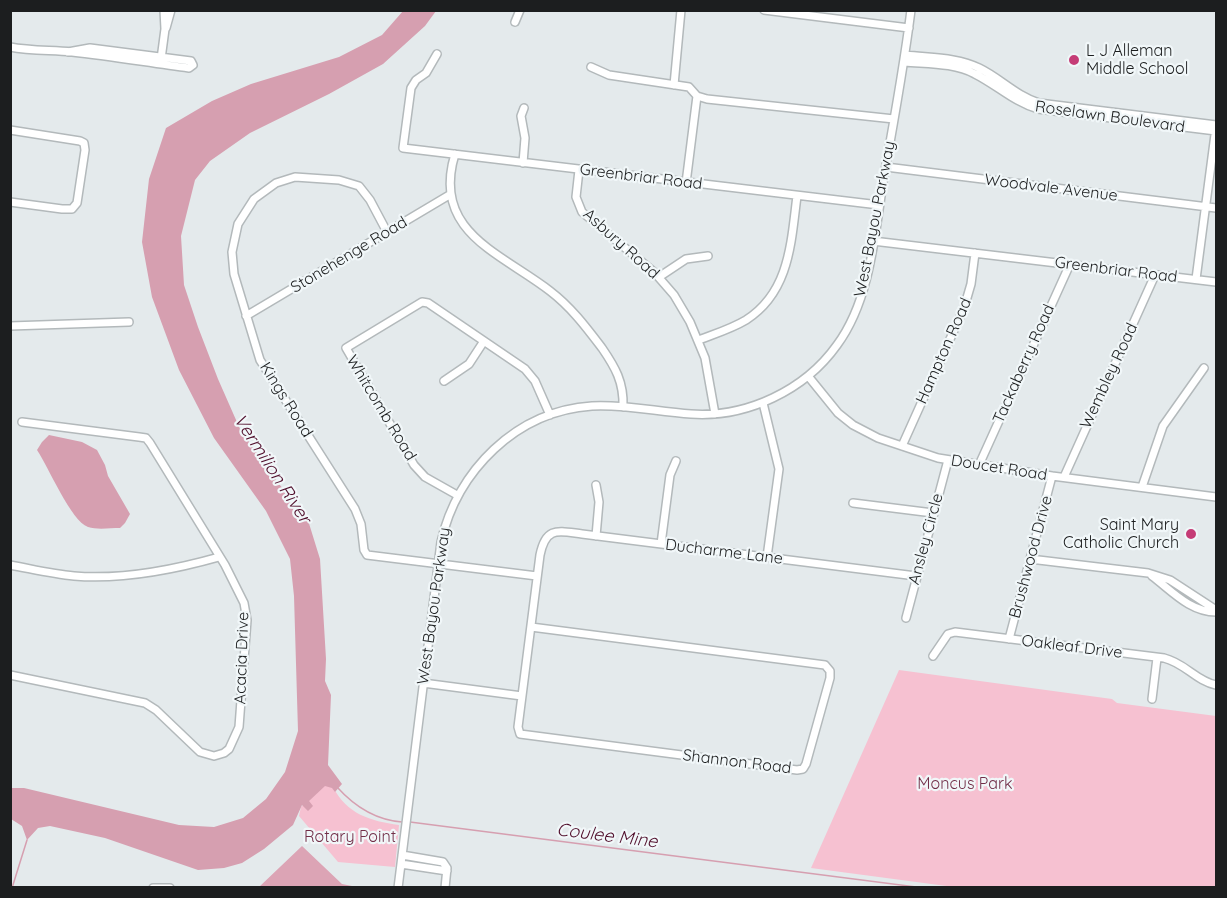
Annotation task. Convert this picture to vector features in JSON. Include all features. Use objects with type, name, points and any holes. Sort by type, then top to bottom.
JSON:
[{"type":"street","points":[[10,47],[40,52],[68,52],[161,61],[165,29],[164,10]]},
{"type":"street","points":[[165,29],[171,10]]},
{"type":"street","points":[[515,22],[519,10]]},
{"type":"street","points":[[674,85],[681,10]]},
{"type":"street","points":[[764,10],[909,27]]},
{"type":"street","name":"West Bayou Parkway","points":[[398,888],[438,564],[444,528],[457,495],[477,466],[495,448],[524,427],[550,415],[590,406],[623,406],[693,414],[715,414],[737,410],[763,403],[784,393],[808,376],[833,351],[851,322],[862,294],[905,58],[911,10]]},
{"type":"street","name":"Greenbriar Road","points":[[437,54],[429,70],[416,80],[411,88],[403,148],[879,205]]},
{"type":"street","name":"Roselawn Boulevard","points":[[905,58],[979,68],[1002,87],[1046,107],[1216,128]]},
{"type":"street","points":[[591,67],[609,75],[690,88],[698,96],[707,99],[894,119]]},
{"type":"street","points":[[686,183],[698,96]]},
{"type":"street","points":[[523,163],[525,138],[521,116],[524,108]]},
{"type":"street","points":[[1196,279],[1216,128]]},
{"type":"street","points":[[10,130],[80,141],[84,144],[85,150],[77,202],[72,209],[10,202]]},
{"type":"street","points":[[455,154],[451,194],[462,222],[474,238],[547,289],[579,318],[617,371],[622,386],[623,406]]},
{"type":"street","name":"Woodvale Avenue","points":[[886,167],[1216,208]]},
{"type":"street","name":"Asbury Road","points":[[579,170],[576,197],[582,212],[659,278],[684,310],[699,340],[708,372],[715,414]]},
{"type":"street","name":"Kings Road","points":[[387,232],[365,192],[353,183],[301,177],[283,181],[266,189],[254,199],[242,214],[233,242],[233,267],[263,366],[358,514],[363,530],[365,553],[371,556],[537,576]]},
{"type":"street","name":"Stonehenge Road","points":[[246,316],[451,194]]},
{"type":"street","points":[[699,340],[744,321],[761,308],[772,295],[783,277],[789,257],[797,196]]},
{"type":"street","name":"Greenbriar Road","points":[[873,241],[1216,282]]},
{"type":"street","name":"Hampton Road","points":[[902,446],[964,308],[971,284],[975,253]]},
{"type":"street","points":[[659,278],[686,259],[708,256]]},
{"type":"street","name":"Tackaberry Road","points":[[979,465],[1070,264]]},
{"type":"street","name":"Wembley Road","points":[[1064,477],[1155,275]]},
{"type":"street","name":"Whitcomb Road","points":[[457,495],[433,483],[420,473],[346,348],[423,302],[428,303],[519,364],[531,375],[550,415]]},
{"type":"street","points":[[10,326],[129,322]]},
{"type":"street","points":[[444,381],[469,364],[484,341]]},
{"type":"street","points":[[1143,487],[1163,426],[1204,368]]},
{"type":"street","name":"Doucet Road","points":[[808,376],[838,413],[853,425],[878,438],[948,460],[1216,497]]},
{"type":"street","points":[[763,403],[779,469],[767,557]]},
{"type":"street","name":"Acacia Drive","points":[[10,675],[145,703],[156,710],[200,752],[209,756],[224,753],[232,745],[238,727],[247,620],[244,603],[219,557],[146,438],[22,422]]},
{"type":"street","name":"Ansley Circle","points":[[906,618],[948,460]]},
{"type":"street","points":[[661,544],[670,474],[676,461]]},
{"type":"street","name":"Brushwood Drive","points":[[1009,639],[1052,476]]},
{"type":"street","points":[[596,485],[599,502],[596,536]]},
{"type":"street","points":[[853,502],[933,513]]},
{"type":"street","name":"Ducharme Lane","points":[[541,549],[545,538],[553,532],[916,576]]},
{"type":"street","name":"Shannon Road","points":[[531,627],[822,664],[828,668],[830,678],[806,764],[797,770],[523,735],[519,732],[518,727],[541,549]]},
{"type":"street","points":[[10,565],[57,574],[104,576],[163,570],[219,557]]},
{"type":"street","points":[[1030,559],[1148,573],[1170,580],[1216,611]]},
{"type":"street","name":"Oakleaf Drive","points":[[933,656],[948,634],[953,632],[1174,661],[1200,680],[1216,685]]},
{"type":"street","points":[[1152,699],[1156,658]]},
{"type":"street","points":[[423,684],[522,696]]},
{"type":"street","points":[[402,855],[441,861],[446,867],[445,888]]},
{"type":"street","points":[[401,864],[446,867]]},
{"type":"street","points":[[153,888],[170,888]]},
{"type":"green space","name":"Moncus Park","points":[[899,670],[1112,699],[1117,703],[1216,716],[1216,887],[954,887],[811,868]]},
{"type":"green space","name":"Rotary Point","points":[[324,783],[333,787],[345,804],[360,815],[399,825],[395,867],[338,862],[299,816],[301,807]]},
{"type":"shaded area","points":[[403,11],[436,11],[425,26],[383,64],[250,133],[210,161],[195,180],[181,236],[184,285],[218,379],[240,429],[279,484],[307,517],[320,559],[326,659],[325,681],[331,695],[328,765],[342,784],[335,792],[332,788],[325,786],[309,801],[313,806],[308,811],[302,805],[293,825],[264,849],[242,863],[224,868],[198,870],[105,838],[50,826],[38,828],[27,840],[22,826],[11,819],[11,788],[24,788],[179,825],[214,827],[243,818],[266,799],[285,772],[298,731],[294,596],[290,559],[266,511],[214,438],[179,370],[152,297],[142,242],[149,179],[166,128],[212,101],[251,84],[339,57],[382,35]]},
{"type":"shaded area","points":[[49,435],[82,442],[97,450],[108,476],[130,514],[120,528],[99,529],[81,523],[37,450]]},
{"type":"shaded area","points":[[302,846],[342,884],[357,887],[259,887]]},
{"type":"waterway","name":"Coulee Mine","points":[[337,787],[351,801],[366,811],[392,821],[402,822]]},
{"type":"waterway","name":"Coulee Mine","points":[[410,822],[924,888]]},
{"type":"waterway","points":[[12,888],[27,840]]},
{"type":"place","name":"L J Alleman Middle School","points":[[1074,60]]},
{"type":"place","name":"Saint Mary Catholic Church","points":[[1191,534]]},
{"type":"water label","name":"Vermilion River","points":[[272,469]]}]
